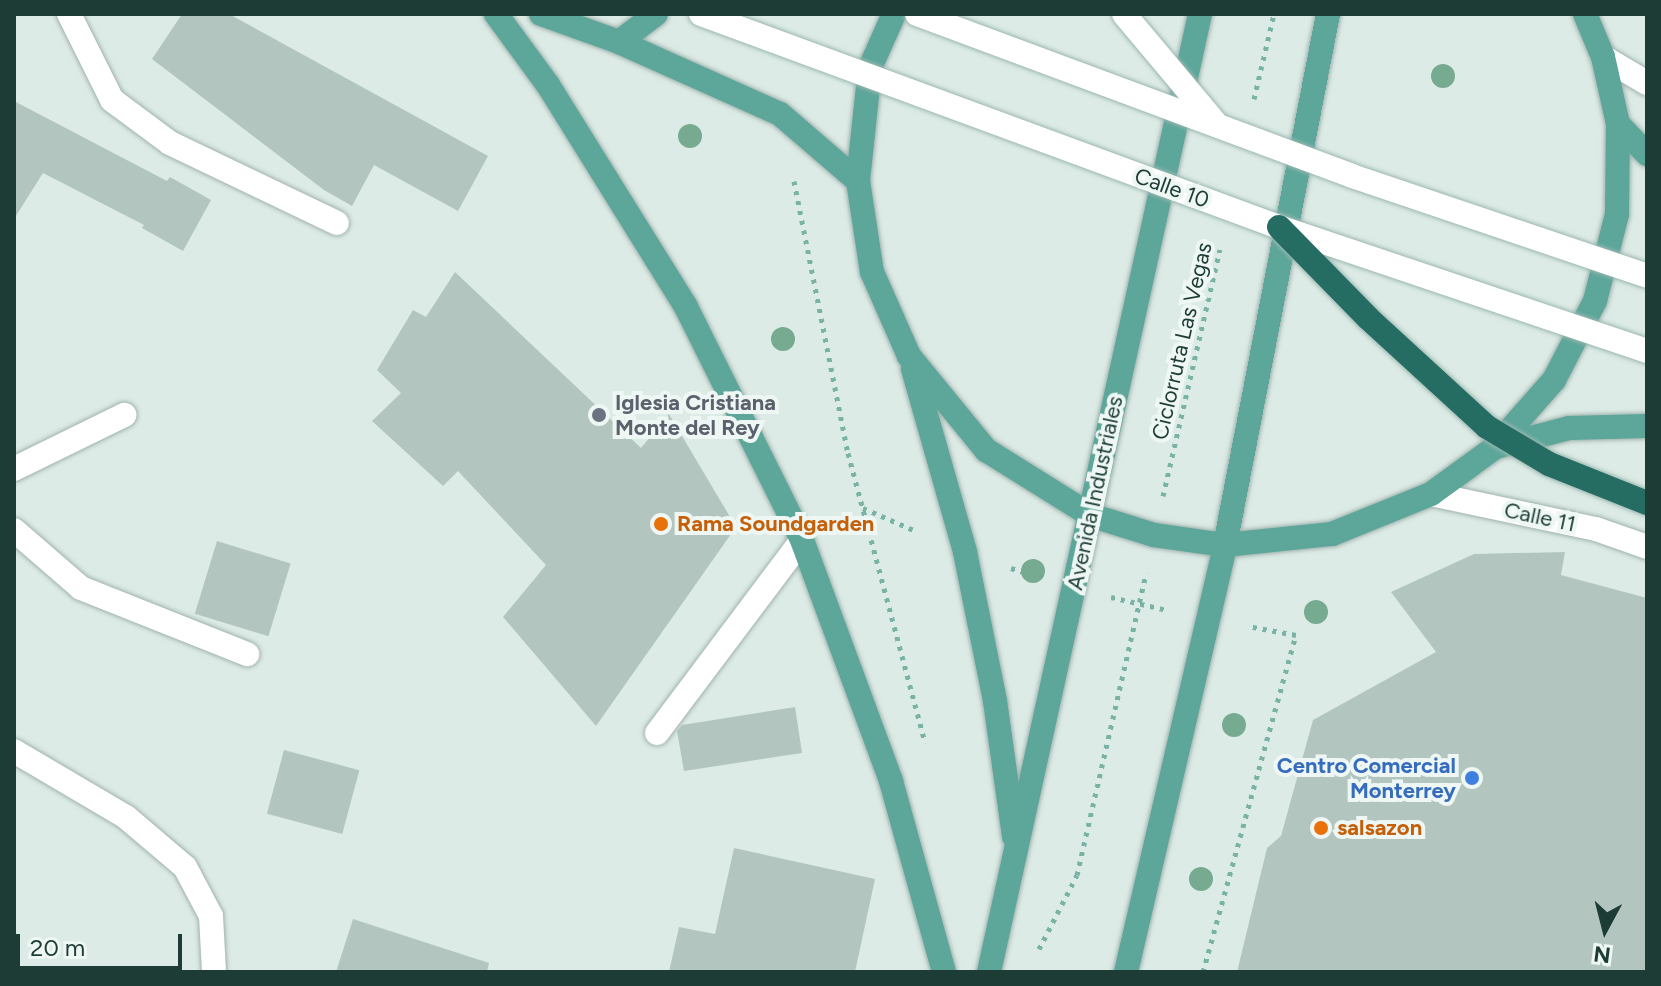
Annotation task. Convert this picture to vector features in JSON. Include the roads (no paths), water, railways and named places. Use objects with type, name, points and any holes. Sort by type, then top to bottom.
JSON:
[{"type":"highway","points":[[1279,227],[1368,318],[1487,427],[1549,464],[1647,503]]},
{"type":"main road","points":[[69,14],[112,100],[170,143],[337,223]]},
{"type":"main road","points":[[496,14],[548,85],[686,307],[802,540],[891,781],[944,972]]},
{"type":"main road","points":[[541,14],[619,42],[780,114],[858,181]]},
{"type":"main road","points":[[619,42],[656,14]]},
{"type":"main road","name":"Calle 10","points":[[701,14],[1279,227],[1647,351]]},
{"type":"main road","points":[[894,14],[870,68],[858,181],[872,272],[909,356],[965,552],[995,701],[1016,852]]},
{"type":"main road","points":[[917,14],[1219,128],[1647,276]]},
{"type":"main road","points":[[1124,14],[1219,128]]},
{"type":"main road","name":"Avenida Industriales","points":[[989,972],[1200,14]]},
{"type":"main road","points":[[1126,972],[1225,545],[1328,14]]},
{"type":"main road","points":[[909,356],[986,450],[1090,515],[1154,535],[1225,545],[1332,534],[1431,494],[1494,448],[1554,380],[1595,301],[1617,214],[1618,124],[1603,57],[1585,14]]},
{"type":"main road","points":[[1603,57],[1647,83]]},
{"type":"main road","points":[[1618,124],[1647,154]]},
{"type":"main road","points":[[14,469],[124,415]]},
{"type":"main road","points":[[1494,448],[1569,428],[1647,426]]},
{"type":"main road","name":"Calle 11","points":[[1431,494],[1596,529],[1647,547]]},
{"type":"main road","points":[[14,530],[81,588],[247,654]]},
{"type":"main road","points":[[657,733],[802,540]]},
{"type":"main road","points":[[14,751],[126,817],[185,867],[211,916],[214,972]]},
{"type":"place","name":"Iglesia Cristiana Monte del Rey","points":[[599,415]]},
{"type":"place","name":"Rama Soundgarden","points":[[661,524]]},
{"type":"place","name":"Centro Comercial Monterrey","points":[[1472,778]]},
{"type":"place","name":"salsazon","points":[[1321,828]]}]
